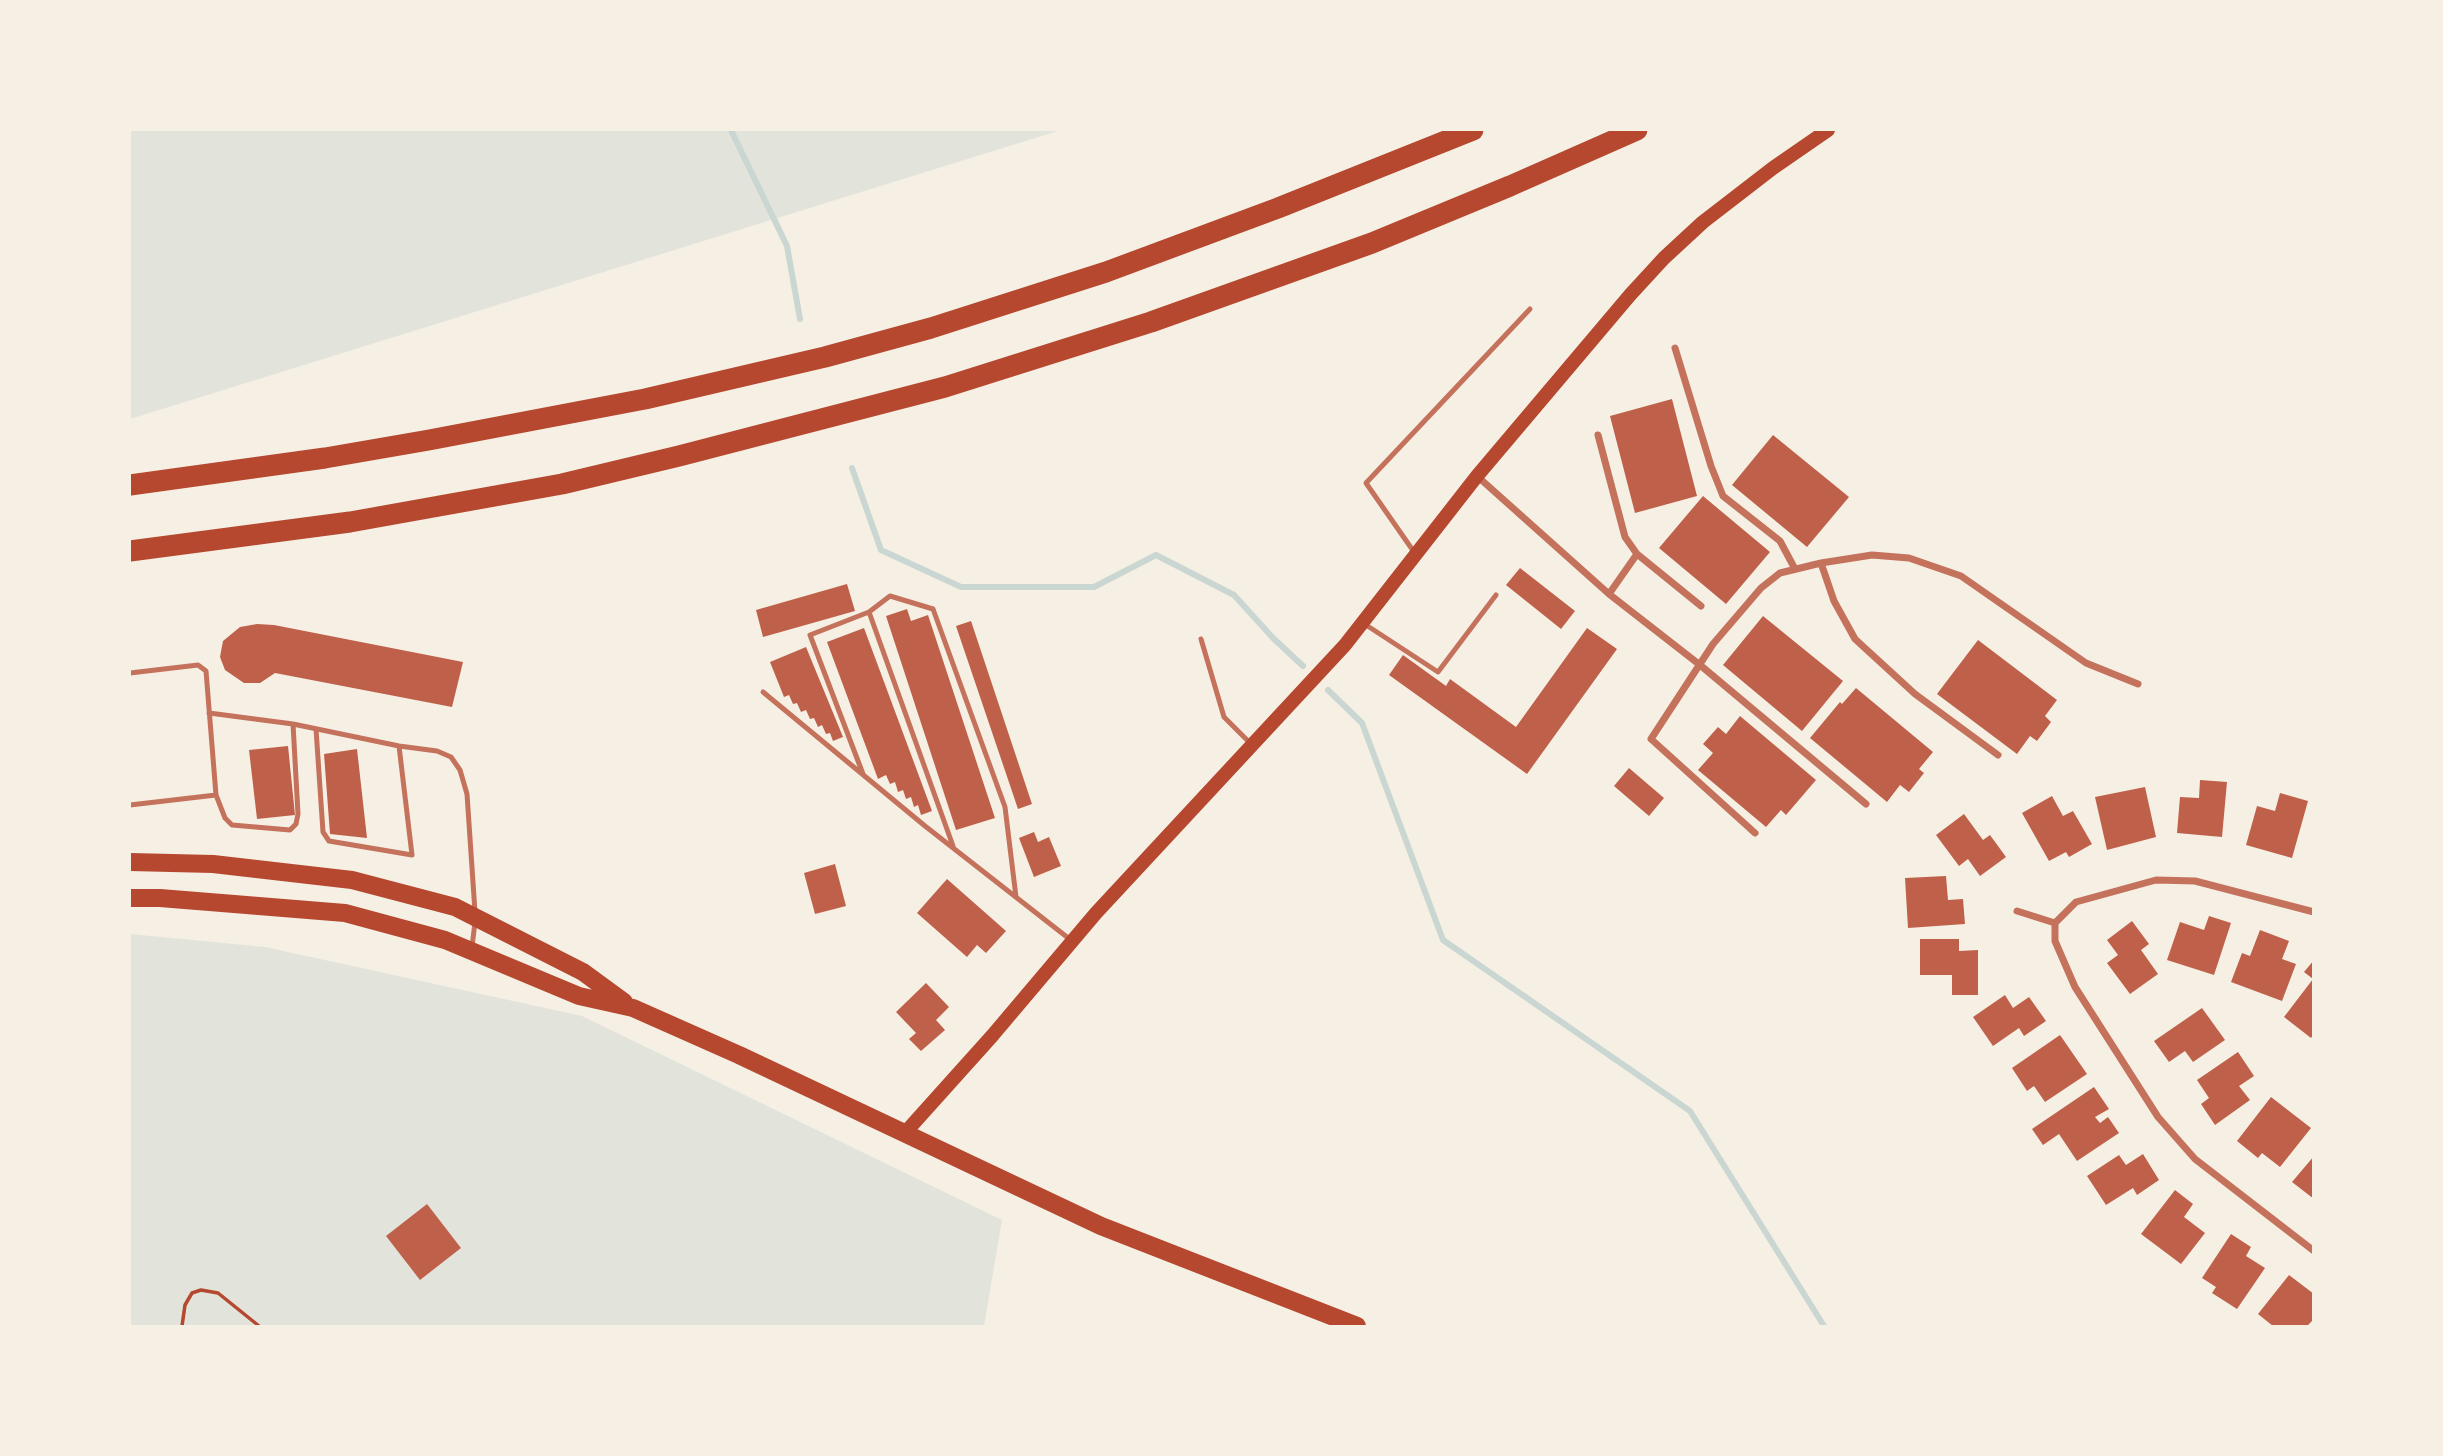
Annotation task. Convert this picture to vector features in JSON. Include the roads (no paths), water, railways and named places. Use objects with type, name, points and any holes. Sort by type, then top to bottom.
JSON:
[{"type":"highway","points":[[130,485],[325,458],[429,440],[645,399],[825,357],[931,328],[1106,272],[1278,208],[1473,130]]},
{"type":"highway","points":[[130,551],[350,522],[562,484],[945,387],[1152,322],[1372,243],[1637,130]]},
{"type":"main road","points":[[904,1134],[1072,941],[1345,645],[1560,376],[1664,258],[1703,222],[1773,167],[1828,130]]},
{"type":"main road","points":[[130,862],[213,864],[352,880],[455,907],[583,972],[633,1008]]},
{"type":"main road","points":[[130,898],[345,913],[445,940],[579,996],[633,1008],[739,1055],[1101,1226],[1357,1326]]},
{"type":"street","points":[[1675,348],[1711,466],[1723,495],[1780,541],[1795,569]]},
{"type":"street","points":[[1598,435],[1625,537],[1637,554],[1701,606]]},
{"type":"street","points":[[1477,477],[1609,594],[1700,665],[1867,804]]},
{"type":"street","points":[[1609,594],[1637,554]]},
{"type":"street","points":[[1755,833],[1651,739],[1713,643],[1761,589],[1780,573],[1872,555],[1909,558],[1961,576],[2086,663],[2138,684]]},
{"type":"street","points":[[1821,563],[1834,601],[1855,639],[1915,694],[1998,755]]},
{"type":"street","points":[[2314,912],[2195,881],[2156,880],[2076,902],[2055,923],[2055,941],[2075,987],[2158,1117],[2195,1159],[2314,1251]]},
{"type":"street","points":[[2017,911],[2055,923]]},
{"type":"lane","points":[[1416,555],[1366,483],[1530,309]]},
{"type":"lane","points":[[1363,623],[1437,672],[1496,595]]},
{"type":"lane","points":[[863,774],[810,635],[869,612],[890,596],[933,609],[1005,807],[1016,897]]},
{"type":"lane","points":[[869,612],[954,848]]},
{"type":"lane","points":[[1201,639],[1224,717],[1251,744]]},
{"type":"lane","points":[[130,673],[198,665],[206,671],[216,794],[225,818],[232,825],[290,830],[296,824],[298,814],[293,724]]},
{"type":"lane","points":[[763,692],[1072,941]]},
{"type":"lane","points":[[209,713],[293,724],[438,751],[451,757],[460,770],[467,794],[475,917],[472,950]]},
{"type":"lane","points":[[316,729],[323,832],[329,841],[412,855],[400,746]]},
{"type":"lane","points":[[130,805],[216,794]]},
{"type":"waterway","points":[[731,130],[787,246],[800,319]]},
{"type":"waterway","points":[[852,468],[881,550],[961,587],[1094,587],[1156,555],[1234,595],[1303,666]]},
{"type":"waterway","points":[[1328,690],[1362,723],[1443,940],[1690,1111],[1824,1326]]}]
